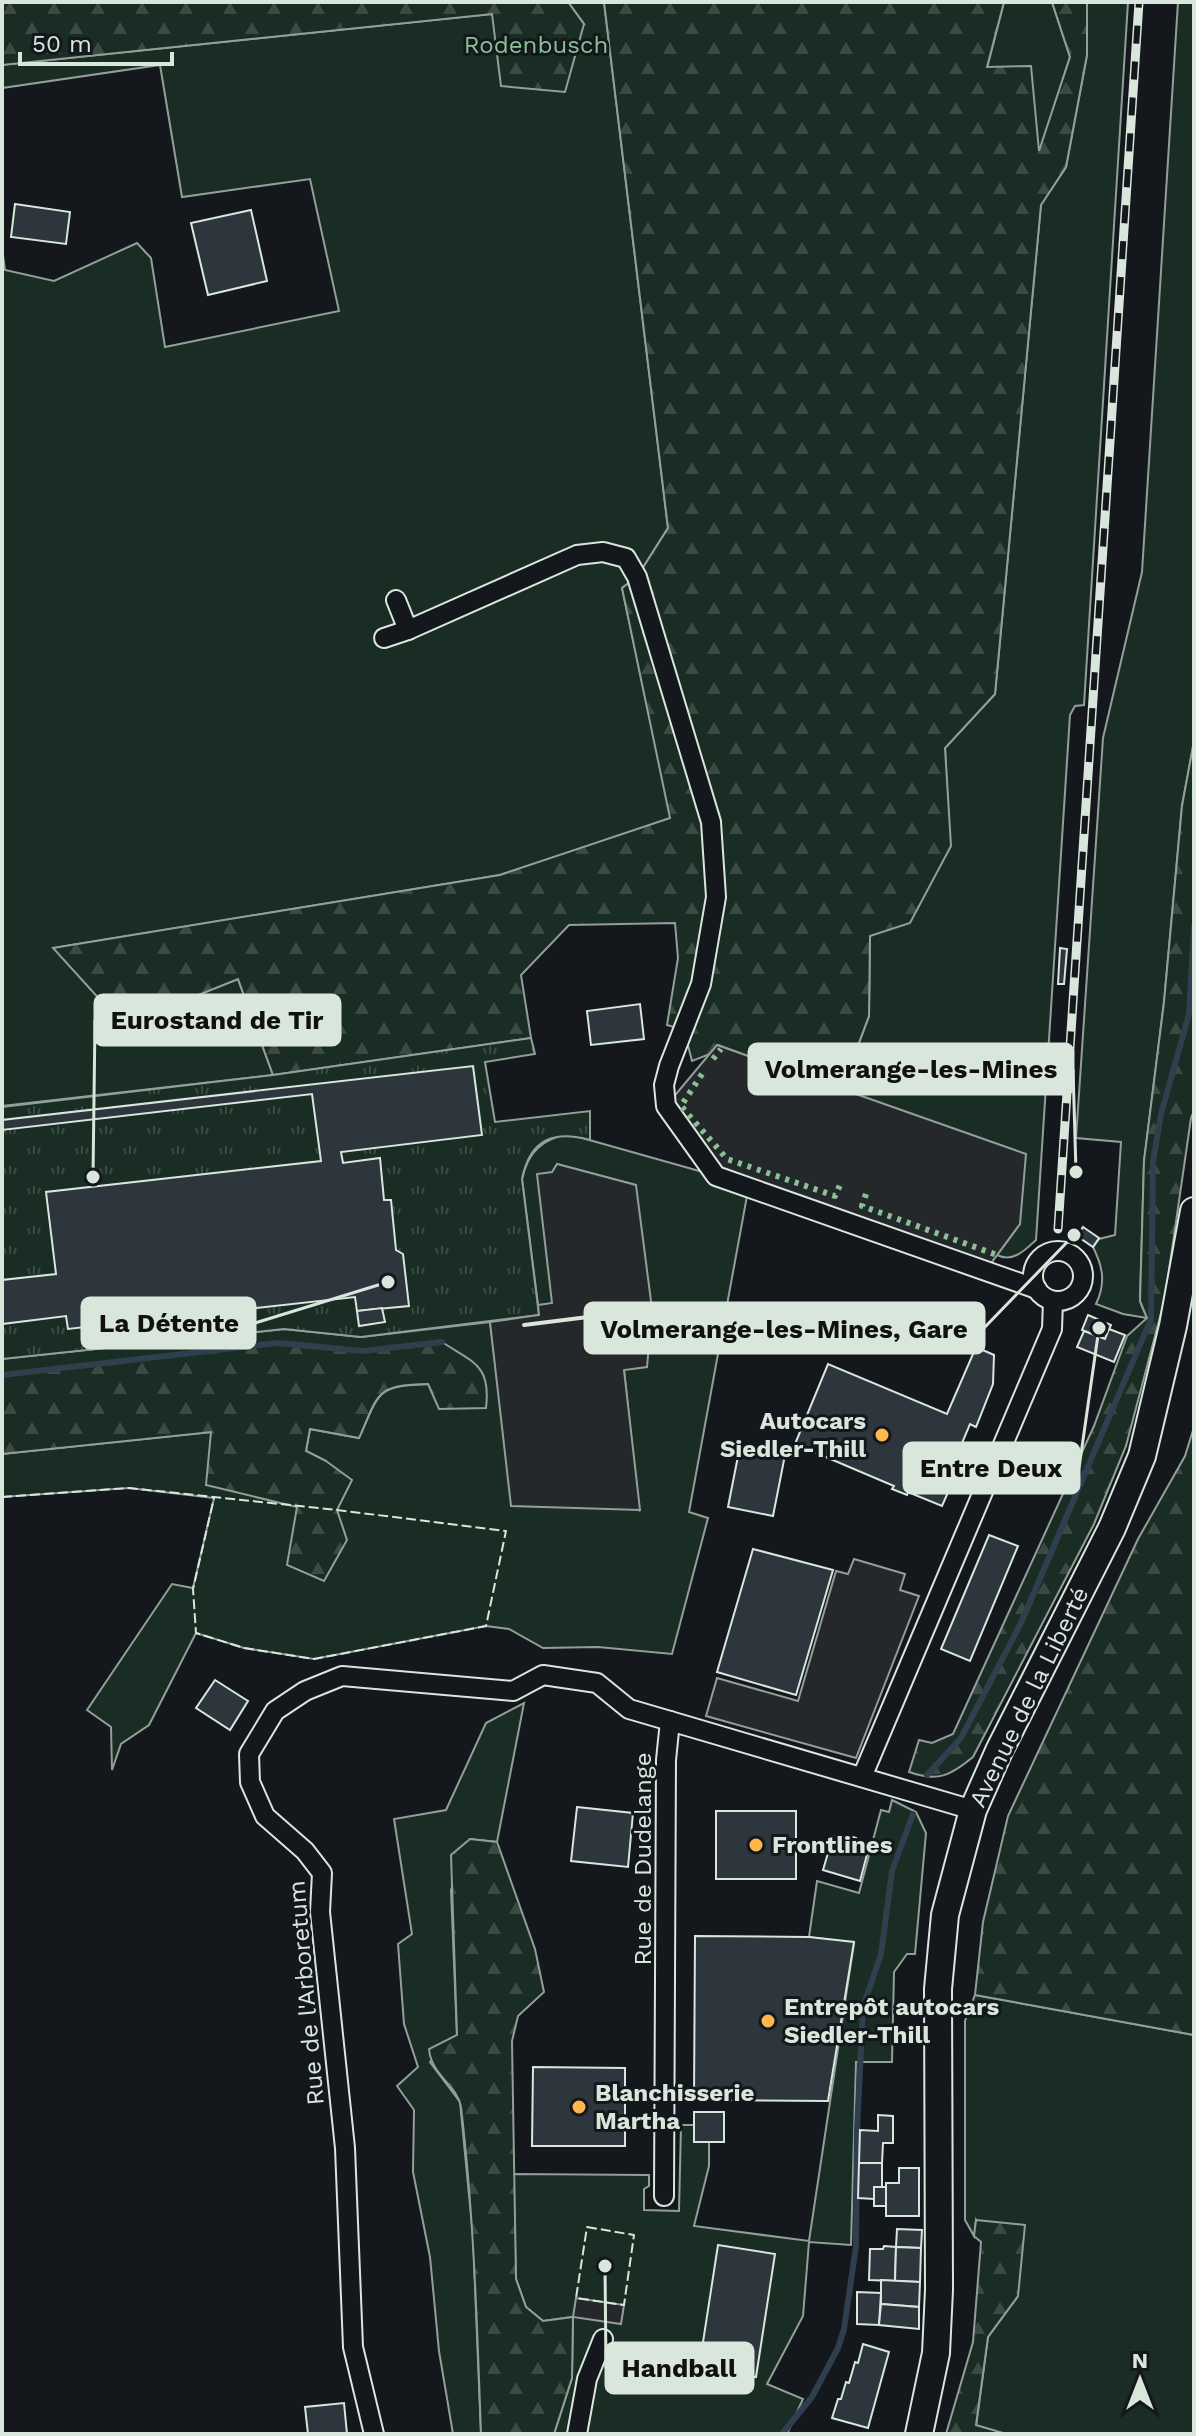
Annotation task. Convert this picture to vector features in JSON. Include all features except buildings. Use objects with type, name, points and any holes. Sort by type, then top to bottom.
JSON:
[{"type":"main road","name":"Avenue de la Liberté","points":[[919,2434],[936,2353],[939,2290],[938,1989],[945,1915],[973,1810],[999,1751],[1112,1528],[1142,1456],[1173,1326],[1194,1211]]},
{"type":"street","points":[[384,638],[577,555],[603,552],[626,558],[637,577],[711,822],[716,897],[701,984],[666,1075],[666,1106],[716,1176],[1037,1289],[1053,1301],[1068,1299],[1080,1288],[1083,1272],[1075,1258],[1060,1251],[1044,1256],[1035,1268],[1037,1289]]},
{"type":"street","points":[[396,600],[408,630]]},
{"type":"street","points":[[862,1777],[1052,1329],[1053,1301]]},
{"type":"street","name":"Rue de l'Arboretum","points":[[374,2434],[353,2347],[345,2148],[320,1912],[322,1873],[305,1851],[265,1816],[250,1782],[249,1754],[275,1711],[305,1691],[342,1676],[513,1691],[543,1675],[570,1678],[597,1683],[629,1709],[670,1721]]},
{"type":"street","name":"Rue de Dudelange","points":[[664,2196],[666,1760],[670,1721],[973,1810]]},
{"type":"street","points":[[577,2434],[587,2379],[603,2339]]},
{"type":"green space","name":"Rodenbusch","points":[[2,2],[568,2],[584,24],[565,92],[501,86],[492,14],[2,65]]},
{"type":"green space","points":[[568,2],[604,2],[668,528],[637,577],[622,588],[671,819],[500,875],[54,948],[123,1025],[238,979],[273,1075],[2,1106],[2,248],[5,270],[54,281],[137,243],[151,258],[165,347],[339,311],[310,179],[182,197],[160,65],[2,88],[2,65],[492,14],[584,24]]},
{"type":"green space","points":[[604,2],[1004,2],[987,67],[1031,66],[1039,151],[1070,57],[1052,2],[1087,2],[1087,55],[1066,167],[1041,205],[995,694],[945,748],[951,846],[910,923],[870,936],[869,1016],[851,1064],[826,1085],[718,1045],[710,1054],[692,1061],[684,1030],[667,1025],[678,958],[675,923],[569,925],[521,975],[531,1038],[273,1075],[238,979],[123,1025],[53,948],[500,875],[670,818],[622,588],[637,577],[668,528]]},
{"type":"green space","points":[[1004,2],[1052,2],[1070,57],[1039,153],[987,68]]},
{"type":"green space","points":[[1087,2],[1128,2],[1084,705],[1075,706],[1070,715],[1036,1240],[1018,1254],[1003,1257],[997,1255],[1020,1224],[826,1085],[851,1064],[869,1016],[870,936],[950,846],[945,748],[995,694],[1041,204],[1066,167],[1087,55]]},
{"type":"green space","points":[[1178,2],[1194,2],[1194,741],[1182,806],[1164,1002],[1144,1161],[1140,1301],[1147,1318],[1123,1314],[1096,1304],[1102,1275],[1093,1247],[1099,1239],[1115,1235],[1121,1142],[1076,1138],[1103,738],[1142,572]]},
{"type":"green space","points":[[1194,741],[1194,1111],[1165,1298],[1126,1446],[1094,1524],[973,1757],[943,1775],[919,1775],[909,1772],[919,1740],[932,1743],[953,1734],[1094,1426],[1127,1336],[1147,1318],[1140,1301],[1144,1161],[1164,1002],[1182,806]]},
{"type":"green space","points":[[531,1038],[535,1054],[485,1062],[495,1122],[590,1111],[590,1140],[565,1136],[546,1141],[531,1155],[522,1179],[539,1315],[361,1337],[284,1329],[2,1359],[2,1107],[273,1075]]},
{"type":"green space","points":[[568,1134],[749,1185],[689,1512],[708,1518],[672,1654],[598,1647],[543,1648],[509,1629],[486,1626],[314,1659],[244,1648],[196,1633],[149,1725],[121,1744],[112,1770],[111,1727],[87,1710],[172,1584],[193,1588],[214,1498],[129,1488],[2,1497],[2,1454],[212,1432],[337,1510],[326,1461],[306,1451],[310,1429],[359,1438],[382,1394],[398,1387],[428,1384],[441,1342],[363,1351],[277,1343],[2,1375],[2,1359],[284,1329],[361,1337],[490,1322],[500,1404],[639,1510],[624,1370],[636,1185],[557,1164],[552,1304],[538,1305],[522,1179],[528,1161],[538,1148],[551,1139]]},
{"type":"green space","points":[[442,1342],[471,1361],[483,1374],[486,1408],[439,1409],[428,1384],[411,1385],[381,1394],[359,1438],[310,1429],[306,1451],[352,1480],[337,1510],[347,1540],[324,1581],[287,1565],[297,1507],[206,1485],[211,1432],[2,1454],[2,1375],[278,1343],[363,1351]]},
{"type":"green space","points":[[1194,1427],[1194,2035],[975,1995],[983,1922],[1008,1816],[1138,1539],[1185,1456]]},
{"type":"green space","points":[[524,1703],[497,1842],[470,1839],[451,1890],[457,2035],[430,2062],[460,2102],[473,2236],[481,2434],[453,2434],[439,2351],[430,2257],[413,2172],[414,2110],[397,2086],[418,2067],[404,2024],[398,1944],[412,1934],[394,1819],[446,1810],[486,1723]]},
{"type":"green space","points":[[892,1800],[916,1812],[926,1833],[915,1954],[907,1954],[894,1972],[892,2062],[856,2062],[851,2245],[809,2242],[803,2316],[767,2384],[803,2399],[787,2434],[554,2434],[572,2378],[573,2317],[543,2321],[526,2307],[516,2279],[513,2174],[649,2175],[649,2186],[644,2189],[644,2210],[679,2211],[681,2125],[694,2125],[694,2142],[709,2142],[709,2166],[694,2226],[809,2241],[854,1943],[809,1937],[817,1881],[859,1893],[881,1810],[889,1812]]},
{"type":"green space","points":[[470,1839],[497,1842],[535,1949],[544,1992],[518,2016],[512,2041],[516,2279],[526,2307],[543,2321],[573,2317],[572,2378],[554,2434],[481,2434],[472,2230],[461,2107],[455,2093],[434,2066],[429,2049],[457,2035],[451,1855]]},
{"type":"green space","points":[[975,1995],[1194,2035],[1194,2434],[1003,2434],[976,2426],[988,2337],[1018,2296],[976,2220],[974,2236],[965,2220],[965,2021]]},
{"type":"green space","points":[[976,2220],[1025,2225],[1018,2296],[988,2337],[976,2425],[1003,2433],[946,2434],[973,2342],[981,2242],[974,2236]]},
{"type":"shaded area","points":[[717,1045],[1026,1154],[1020,1224],[986,1270],[716,1176],[666,1106]]},
{"type":"shaded area","points":[[557,1164],[636,1185],[652,1309],[647,1367],[624,1370],[640,1510],[511,1506],[490,1322],[539,1315],[538,1305],[552,1303],[537,1174],[552,1172]]},
{"type":"shaded area","points":[[854,1559],[905,1574],[900,1590],[919,1596],[856,1758],[706,1716],[717,1678],[798,1701],[836,1571],[848,1574]]},
{"type":"shaded area","points":[[576,2298],[624,2305],[621,2324],[573,2317]]},
{"type":"waterway","points":[[927,1775],[961,1738],[1021,1623],[1151,1319],[1153,1162],[1161,1114],[1189,1014],[1194,927]]},
{"type":"waterway","points":[[2,1375],[278,1343],[363,1351],[442,1342]]},
{"type":"waterway","points":[[782,2434],[812,2397],[838,2348],[844,2329],[856,2246],[863,2007],[881,1954],[892,1871],[913,1814]]},
{"type":"railway","points":[[1058,1229],[1139,2]]},
{"type":"hedge","points":[[713,1059],[721,1049]]},
{"type":"hedge","points":[[702,1074],[681,1106],[727,1159],[835,1196],[840,1185]]},
{"type":"hedge","points":[[866,1194],[862,1206],[997,1255]]},
{"type":"fence","points":[[2,1497],[129,1488],[506,1531],[486,1626],[314,1659],[244,1648],[196,1633],[193,1589],[214,1498]]},
{"type":"fence","points":[[587,2227],[634,2235],[624,2305],[576,2298],[587,2227]]},
{"type":"wall","points":[[524,1325],[652,1309]]},
{"type":"place","name":"Volmerange-les-Mines","points":[[1076,1172]]},
{"type":"place","name":"Eurostand de Tir","points":[[93,1177]]},
{"type":"place","name":"Volmerange-les-Mines, Gare","points":[[1074,1235]]},
{"type":"place","name":"La Détente","points":[[388,1282]]},
{"type":"place","name":"Entre Deux","points":[[1099,1328]]},
{"type":"place","name":"Autocars Siedler-Thill","points":[[882,1435]]},
{"type":"place","name":"Frontlines","points":[[756,1845]]},
{"type":"place","name":"Entrepôt autocars Siedler-Thill","points":[[768,2021]]},
{"type":"place","name":"Blanchisserie Martha","points":[[579,2107]]},
{"type":"place","name":"Handball","points":[[605,2266]]}]
